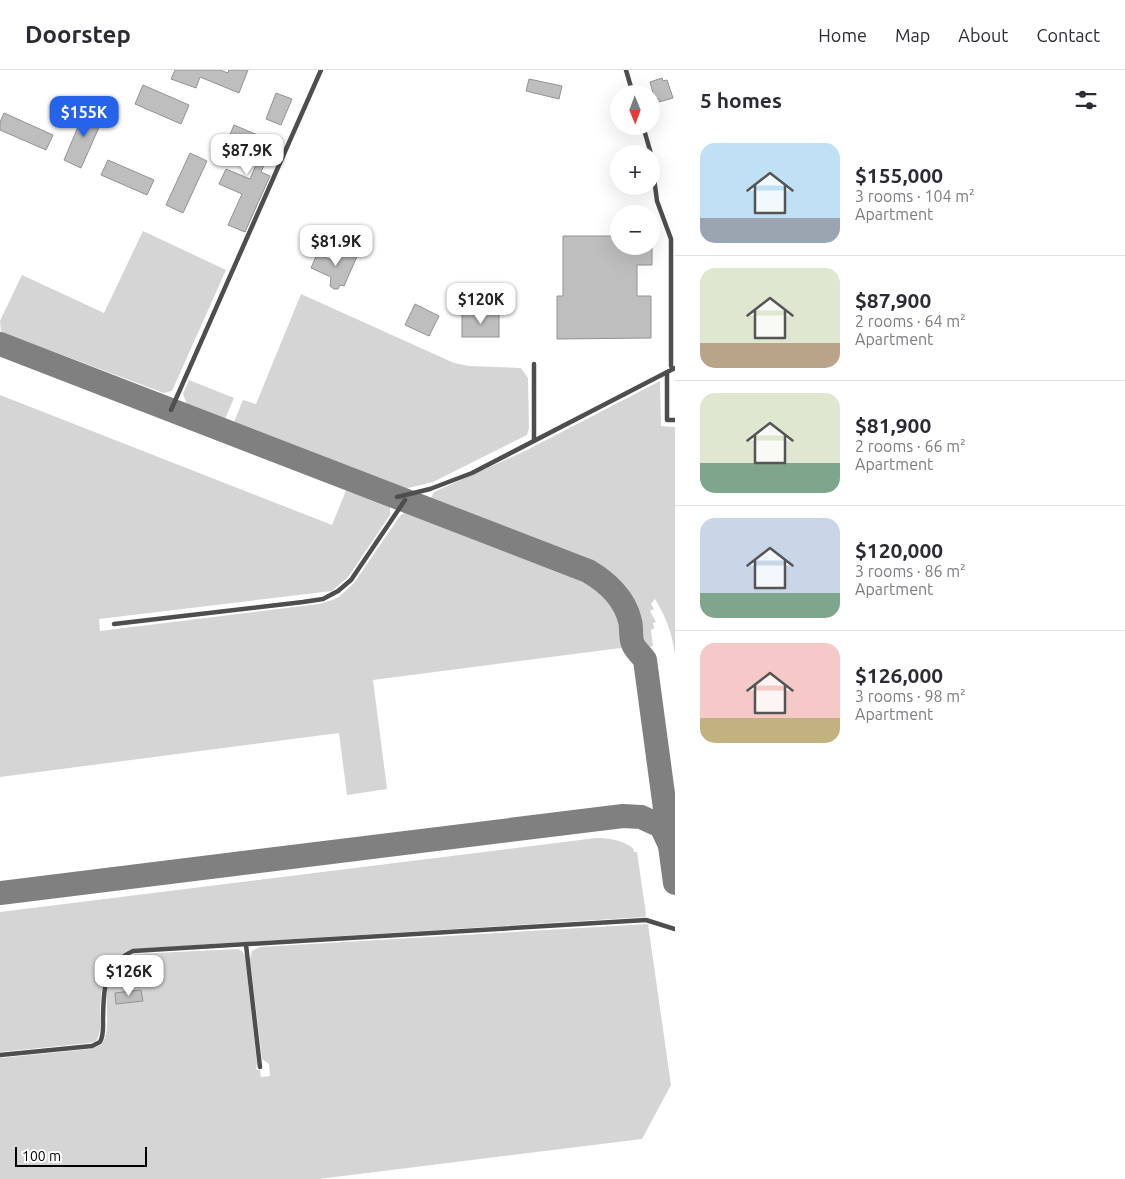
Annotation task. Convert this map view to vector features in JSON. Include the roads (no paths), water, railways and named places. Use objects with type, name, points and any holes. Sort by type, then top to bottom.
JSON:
[{"type":"lane","points":[[171,410],[321,70]]},
{"type":"lane","points":[[626,70],[630,85]]},
{"type":"lane","points":[[397,497],[430,489],[472,473],[667,372],[673,367],[671,239],[656,195]]},
{"type":"lane","points":[[534,364],[534,440]]},
{"type":"lane","points":[[667,372],[667,420],[675,420]]},
{"type":"lane","points":[[114,624],[322,599],[338,591],[351,580],[405,500]]},
{"type":"lane","points":[[0,1055],[92,1046],[100,1042],[103,1033],[106,978],[112,967],[133,951],[646,920],[675,929]]},
{"type":"lane","points":[[246,945],[260,1067]]}]
